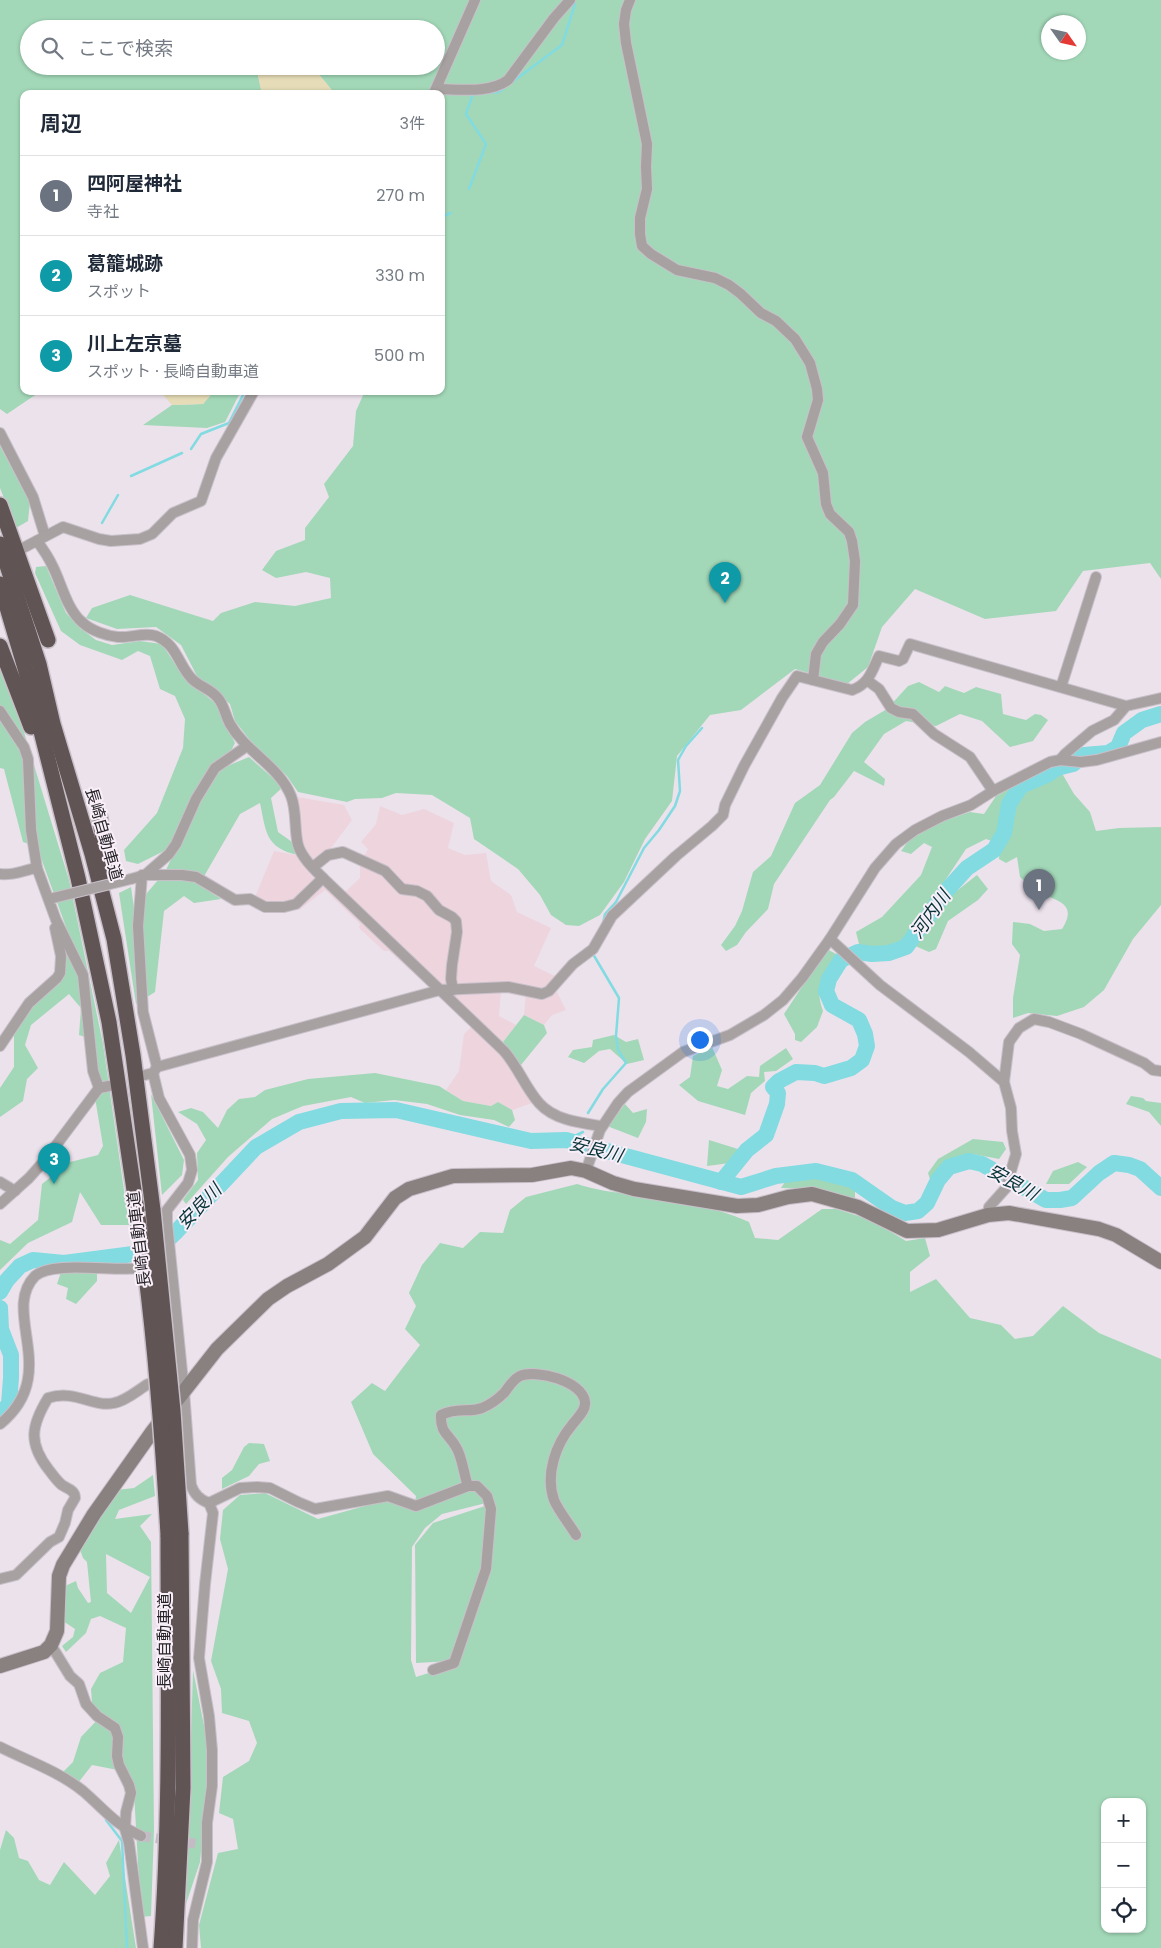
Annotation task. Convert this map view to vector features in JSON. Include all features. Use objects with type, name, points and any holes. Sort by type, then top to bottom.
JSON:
[{"type":"highway","points":[[0,505],[48,640]]},
{"type":"highway","name":"長崎自動車道","points":[[0,544],[38,664],[53,724],[92,854],[114,939],[133,1056],[153,1210],[173,1411],[183,1788],[176,1948]]},
{"type":"highway","name":"長崎自動車道","points":[[0,584],[25,668],[78,878],[109,1022],[148,1286],[175,1534],[161,1948]]},
{"type":"highway","points":[[0,646],[61,810]]},
{"type":"highway","points":[[100,818],[114,939]]},
{"type":"street","points":[[445,68],[475,0]]},
{"type":"street","points":[[445,91],[499,87],[508,80],[554,18],[570,0]]},
{"type":"street","points":[[630,0],[624,24],[626,43],[647,144],[647,189],[640,218],[642,246],[651,254],[678,270],[715,278],[729,285],[761,313],[786,329],[803,350],[810,363],[818,400],[807,437],[823,472],[826,504],[830,514],[849,532],[855,561],[853,606],[840,624],[823,642],[816,654],[812,680]]},
{"type":"street","points":[[435,90],[442,75]]},
{"type":"street","points":[[22,548],[63,527],[111,541],[140,539],[152,534],[173,513],[201,501],[216,458],[252,395]]},
{"type":"street","points":[[0,433],[33,497],[41,538],[52,566],[71,608],[83,623],[96,631],[119,637],[154,635],[167,641],[176,651],[191,677],[216,695],[222,703],[230,724],[247,746],[278,774],[292,798],[298,845],[302,854],[313,867],[514,1062],[540,1104],[553,1114],[600,1128]]},
{"type":"street","points":[[1061,687],[1096,577]]},
{"type":"street","points":[[151,1072],[440,990],[508,987],[542,994],[549,991],[572,964],[593,948],[612,916],[723,815],[724,805],[744,766],[794,678],[797,676],[852,690],[859,688],[868,681],[879,656],[899,661],[903,659],[910,644],[1126,706],[1161,698]]},
{"type":"street","points":[[868,681],[879,689],[891,708],[899,712],[913,714],[934,734],[970,757],[993,791]]},
{"type":"street","points":[[1064,760],[1065,754],[1092,731],[1109,724],[1126,706]]},
{"type":"street","points":[[0,711],[24,747],[28,759],[31,830],[37,868],[50,898],[56,920],[83,975],[93,1071],[104,1087],[44,1160],[0,1204]]},
{"type":"street","points":[[587,1167],[600,1128],[628,1092],[683,1052],[730,1035],[777,1005],[802,978],[830,939],[875,868],[896,844],[915,830],[942,816],[971,805],[993,791],[1050,762],[1064,760],[1081,762],[1116,756],[1161,742]]},
{"type":"street","points":[[247,746],[215,768],[196,799],[176,844],[169,854],[143,875],[138,926],[143,1012],[151,1072],[160,1098],[190,1155],[192,1170],[188,1183],[167,1210],[191,1485],[193,1492],[204,1502],[209,1503],[240,1488],[257,1487],[270,1488],[315,1509],[388,1496],[416,1506],[468,1486],[477,1486],[487,1496],[491,1509],[486,1569],[454,1663],[433,1670]]},
{"type":"street","points":[[313,867],[328,854],[343,852],[385,870],[402,889],[417,891],[426,896],[439,910],[452,917],[456,921],[457,932],[451,980],[454,990]]},
{"type":"street","points":[[0,874],[15,874],[37,868]]},
{"type":"street","points":[[50,898],[143,875],[182,875],[196,877],[235,900],[250,899],[265,907],[284,907],[296,904],[323,878]]},
{"type":"street","points":[[0,1046],[29,1003],[57,978],[60,973],[61,956],[54,927],[56,920]]},
{"type":"street","points":[[830,939],[842,948],[880,985],[969,1052],[1004,1082]]},
{"type":"street","points":[[988,1215],[990,1207],[1006,1188],[1016,1154],[1011,1108],[1004,1082],[1008,1042],[1019,1028],[1034,1019],[1049,1022],[1081,1034],[1144,1063],[1153,1070],[1161,1070]]},
{"type":"street","points":[[0,1666],[44,1652],[52,1645],[57,1631],[59,1576],[62,1565],[94,1514],[141,1447],[217,1349],[268,1299],[287,1286],[328,1264],[365,1237],[395,1198],[409,1189],[453,1176],[532,1174],[587,1167],[613,1183],[634,1189],[737,1206],[758,1205],[788,1197],[812,1194],[858,1207],[907,1231],[938,1230],[988,1215],[1010,1213],[1099,1229],[1116,1235],[1161,1262]]},
{"type":"street","points":[[0,1182],[15,1191]]},
{"type":"street","points":[[0,1424],[13,1414],[22,1399],[26,1386],[28,1374],[20,1307],[24,1288],[31,1279],[37,1274],[60,1268],[138,1269],[150,1267],[167,1260],[171,1255]]},
{"type":"street","points":[[468,1486],[457,1448],[445,1434],[441,1423],[441,1415],[450,1410],[481,1408],[503,1393],[520,1376],[532,1374],[560,1378],[580,1391],[585,1402],[583,1411],[559,1442],[551,1480],[554,1500],[576,1535]]},
{"type":"street","points":[[0,1579],[16,1575],[50,1542],[59,1537],[66,1523],[68,1510],[75,1498],[75,1494],[58,1481],[44,1463],[37,1450],[33,1436],[35,1424],[48,1398],[57,1395],[77,1396],[102,1403],[114,1403],[148,1384]]},
{"type":"street","points":[[192,1948],[193,1920],[207,1862],[203,1843],[208,1823],[212,1786],[212,1750],[209,1716],[199,1658],[213,1512],[209,1503]]},
{"type":"street","points":[[59,1537],[73,1548]]},
{"type":"street","points":[[52,1645],[70,1676],[79,1684],[86,1704],[97,1716],[115,1728],[118,1737],[117,1756],[119,1765],[130,1785],[131,1793],[126,1812],[125,1829],[129,1843],[143,1948]]},
{"type":"street","points":[[0,1747],[45,1767],[72,1783],[125,1829],[141,1836]]},
{"type":"shaded area","points":[[297,797],[344,805],[352,820],[319,867],[345,892],[360,878],[360,864],[368,849],[361,842],[376,824],[380,806],[402,815],[424,809],[454,823],[448,848],[465,855],[486,853],[491,881],[511,895],[517,912],[551,928],[534,966],[555,976],[556,990],[566,1010],[552,1015],[544,1025],[524,1015],[526,993],[501,991],[499,1016],[516,1025],[503,1042],[521,1065],[541,1100],[512,1110],[498,1102],[491,1106],[463,1101],[446,1090],[459,1071],[464,1034],[472,1026],[389,951],[384,951],[359,928],[360,924],[325,890],[299,910],[292,901],[273,904],[255,897],[274,851],[297,855],[301,835]]},
{"type":"green space","points":[[0,0],[1161,0],[1161,579],[1150,563],[1083,571],[1056,611],[985,619],[915,589],[882,627],[868,667],[847,684],[795,669],[741,710],[710,715],[677,756],[672,801],[645,839],[624,882],[600,915],[579,926],[566,925],[551,915],[540,895],[518,869],[474,839],[470,818],[432,795],[396,793],[382,798],[355,799],[347,802],[298,792],[287,776],[253,744],[235,721],[230,704],[197,676],[181,645],[156,627],[117,629],[86,618],[92,608],[130,595],[213,621],[221,613],[255,602],[295,606],[331,598],[330,578],[306,572],[276,578],[262,570],[276,551],[305,540],[305,528],[329,497],[324,484],[353,446],[356,411],[363,395],[445,395],[445,90],[332,90],[319,75],[445,75],[445,20],[20,20],[20,75],[258,75],[261,90],[20,90],[20,395],[35,395],[7,414],[0,409]]},
{"type":"green space","points":[[211,395],[239,395],[225,422],[207,428],[143,425],[172,405],[203,404]]},
{"type":"green space","points":[[0,446],[30,502],[28,521],[16,528],[0,488]]},
{"type":"green space","points":[[46,566],[66,613],[80,628],[96,640],[112,645],[140,641],[162,644],[184,678],[215,703],[235,743],[231,751],[209,770],[189,803],[173,841],[166,850],[138,864],[126,861],[124,850],[157,813],[183,748],[185,719],[175,696],[160,689],[150,656],[138,651],[122,660],[80,645],[61,631],[35,573],[36,567]]},
{"type":"green space","points":[[0,664],[16,706],[69,880],[103,1044],[129,1225],[101,1225],[80,1192],[72,1222],[28,1243],[0,1270],[0,1240],[10,1244],[38,1220],[42,1184],[70,1162],[98,1155],[103,1146],[85,1037],[79,1035],[81,1008],[69,994],[31,1025],[25,1045],[38,1068],[27,1079],[23,1101],[0,1117],[0,1088],[14,1067],[14,1033],[36,1001],[64,970],[66,927],[37,847],[23,842],[4,769],[0,768]]},
{"type":"green space","points":[[919,682],[939,692],[945,686],[964,693],[976,687],[1001,694],[1003,714],[1026,720],[1035,714],[1041,715],[1048,720],[1033,741],[1010,747],[982,721],[960,714],[936,726],[906,721],[884,734],[864,762],[885,779],[884,786],[854,771],[830,800],[774,884],[768,909],[746,932],[737,945],[726,951],[721,945],[735,926],[742,911],[753,872],[771,856],[795,803],[820,785],[852,733],[865,722],[887,709],[908,686]]},
{"type":"green space","points":[[249,757],[283,787],[271,798],[278,832],[295,844],[298,855],[287,852],[273,843],[266,830],[260,803],[240,814],[199,885],[221,899],[194,903],[184,896],[164,911],[155,992],[136,1004],[119,893],[131,887],[134,908],[165,872],[200,799],[220,769]]},
{"type":"green space","points":[[1049,767],[1063,775],[1074,794],[1090,812],[1096,831],[1119,828],[1161,827],[1161,905],[1133,939],[1104,990],[1084,1007],[1057,1016],[1028,1013],[1013,1018],[1013,998],[1020,955],[1012,944],[1013,922],[1030,924],[1044,931],[1062,929],[1068,914],[1064,904],[1036,890],[1020,877],[1017,857],[1006,863],[999,859],[1000,844],[986,839],[966,849],[942,885],[954,893],[977,875],[988,889],[978,900],[948,921],[936,949],[929,952],[913,945],[895,945],[879,949],[860,948],[856,932],[882,917],[921,875],[932,847],[924,843],[911,854],[901,851],[909,840],[940,822],[970,812],[984,814],[996,796]]},
{"type":"green space","points":[[827,949],[836,954],[821,981],[819,995],[823,1011],[817,1027],[801,1042],[795,1040],[795,1034],[784,1014]]},
{"type":"green space","points":[[524,1015],[544,1025],[547,1033],[521,1065],[503,1042]]},
{"type":"green space","points":[[614,1035],[626,1042],[638,1039],[644,1060],[627,1064],[610,1049],[599,1051],[584,1063],[568,1057],[573,1050],[592,1047],[593,1040]]},
{"type":"green space","points":[[712,1047],[722,1070],[717,1086],[728,1089],[747,1076],[759,1077],[760,1066],[786,1048],[793,1059],[776,1071],[764,1072],[765,1081],[751,1093],[745,1115],[698,1101],[679,1085],[690,1077],[693,1056]]},
{"type":"green space","points":[[375,1073],[439,1086],[463,1101],[491,1106],[498,1102],[512,1110],[515,1120],[509,1127],[494,1120],[460,1115],[427,1104],[394,1100],[365,1103],[351,1097],[303,1106],[272,1119],[228,1157],[186,1204],[183,1200],[198,1180],[197,1153],[206,1140],[197,1124],[178,1112],[191,1108],[203,1112],[218,1128],[227,1110],[239,1099],[255,1097],[265,1090],[308,1079]]},
{"type":"green space","points":[[151,1094],[184,1160],[182,1175],[162,1195]]},
{"type":"green space","points":[[1131,1096],[1161,1103],[1161,1126],[1149,1112],[1126,1104]]},
{"type":"green space","points":[[625,1104],[633,1113],[647,1109],[646,1122],[638,1138],[607,1126]]},
{"type":"green space","points":[[973,1139],[1003,1142],[1006,1149],[999,1159],[973,1154],[947,1164],[930,1179],[928,1173],[938,1159]]},
{"type":"green space","points":[[709,1140],[738,1149],[730,1163],[707,1166]]},
{"type":"green space","points":[[1078,1162],[1087,1167],[1069,1184],[1046,1184],[1053,1171]]},
{"type":"green space","points":[[821,1176],[855,1189],[855,1199],[815,1189],[781,1188],[787,1179]]},
{"type":"green space","points":[[577,1184],[604,1191],[663,1199],[721,1211],[749,1222],[755,1238],[778,1240],[822,1209],[836,1209],[871,1220],[906,1241],[925,1238],[930,1256],[910,1272],[910,1292],[936,1279],[970,1318],[1001,1325],[1015,1339],[1033,1336],[1063,1306],[1099,1333],[1161,1359],[1161,1948],[201,1948],[199,1925],[218,1853],[238,1849],[233,1819],[219,1813],[223,1777],[249,1761],[257,1743],[249,1721],[222,1713],[221,1689],[211,1661],[228,1569],[220,1539],[223,1510],[240,1495],[265,1493],[318,1519],[386,1500],[414,1508],[416,1496],[373,1454],[351,1402],[372,1383],[385,1391],[420,1345],[405,1329],[416,1306],[409,1293],[422,1265],[440,1243],[463,1248],[480,1232],[503,1233],[510,1210],[526,1197]],"holes":[[[494,1501],[493,1543],[484,1584],[457,1664],[416,1677],[411,1660],[412,1547],[425,1528],[442,1514]]]},
{"type":"green space","points":[[61,1272],[97,1273],[97,1281],[76,1304],[66,1299],[68,1288],[57,1284]]},
{"type":"green space","points":[[249,1443],[264,1444],[270,1461],[259,1464],[249,1476],[222,1489],[222,1478],[232,1470],[244,1447]]},
{"type":"green space","points":[[153,1475],[155,1496],[119,1510],[115,1519],[152,1514],[140,1526],[151,1542],[154,1830],[151,1916],[141,1917],[134,1792],[123,1771],[92,1765],[78,1783],[63,1772],[73,1762],[81,1737],[102,1715],[92,1703],[91,1689],[100,1673],[123,1662],[126,1628],[100,1616],[91,1619],[86,1633],[66,1652],[62,1646],[73,1637],[75,1629],[63,1621],[65,1586],[76,1581],[78,1588],[88,1603],[91,1602],[87,1562],[80,1550],[116,1490],[134,1488]],"holes":[[[106,1554],[150,1577],[131,1613],[107,1593]]]},
{"type":"green space","points":[[488,1505],[483,1568],[451,1661],[416,1663],[415,1545],[433,1523]]},
{"type":"green space","points":[[193,1670],[210,1756],[200,1862],[186,1904]]},
{"type":"green space","points":[[6,1830],[14,1838],[19,1858],[28,1861],[39,1880],[50,1885],[64,1862],[95,1895],[110,1876],[106,1863],[119,1840],[136,1948],[0,1948],[0,1850]]},
{"type":"sand","points":[[258,75],[319,75],[332,90],[261,90]]},
{"type":"sand","points":[[163,395],[211,395],[203,404],[172,405]]},
{"type":"waterway","points":[[485,93],[499,92],[562,45],[575,4]]},
{"type":"waterway","points":[[469,189],[486,144],[466,114],[473,94],[475,94]]},
{"type":"waterway","points":[[445,215],[451,213]]},
{"type":"waterway","points":[[191,449],[201,434],[229,423],[243,395]]},
{"type":"waterway","points":[[131,476],[182,453]]},
{"type":"waterway","points":[[102,523],[118,495]]},
{"type":"waterway","name":"河内川","points":[[721,1182],[747,1150],[766,1135],[777,1104],[778,1093],[773,1087],[779,1081],[796,1072],[815,1073],[824,1076],[851,1068],[862,1060],[867,1046],[865,1034],[859,1020],[832,1005],[826,991],[829,979],[841,960],[858,952],[872,954],[889,953],[906,947],[947,890],[967,868],[994,850],[1004,833],[1009,804],[1021,786],[1047,775],[1057,768],[1073,764],[1084,755],[1108,753],[1118,747],[1124,733],[1142,720],[1161,714]]},
{"type":"waterway","points":[[603,923],[605,914],[616,902],[644,848],[675,806],[680,791],[678,760],[686,746],[702,728]]},
{"type":"waterway","points":[[588,1113],[603,1089],[626,1063],[618,1050],[616,1036],[619,998],[593,954]]},
{"type":"waterway","name":"安良川","points":[[0,1292],[7,1280],[20,1266],[33,1260],[64,1263],[156,1251],[256,1147],[299,1122],[341,1111],[396,1110],[531,1141],[566,1140],[741,1187],[776,1176],[816,1171],[852,1180],[892,1208],[905,1213],[918,1211],[927,1203],[938,1180],[949,1167],[969,1161],[982,1164],[1046,1200],[1072,1198],[1099,1173],[1114,1163],[1140,1169],[1161,1188]]},
{"type":"waterway","points":[[566,1140],[583,1132]]},
{"type":"waterway","name":"安良川","points":[[0,1308],[1,1329],[11,1355],[9,1404],[0,1415]]},
{"type":"waterway","points":[[106,1820],[122,1841],[127,1948]]},
{"type":"tunnel","points":[[141,1836],[198,1844]]},
{"type":"place","name":"葛籠城跡","points":[[725,603]]},
{"type":"place","name":"四阿屋神社","points":[[1039,910]]},
{"type":"place","name":"川上左京墓","points":[[54,1184]]}]
